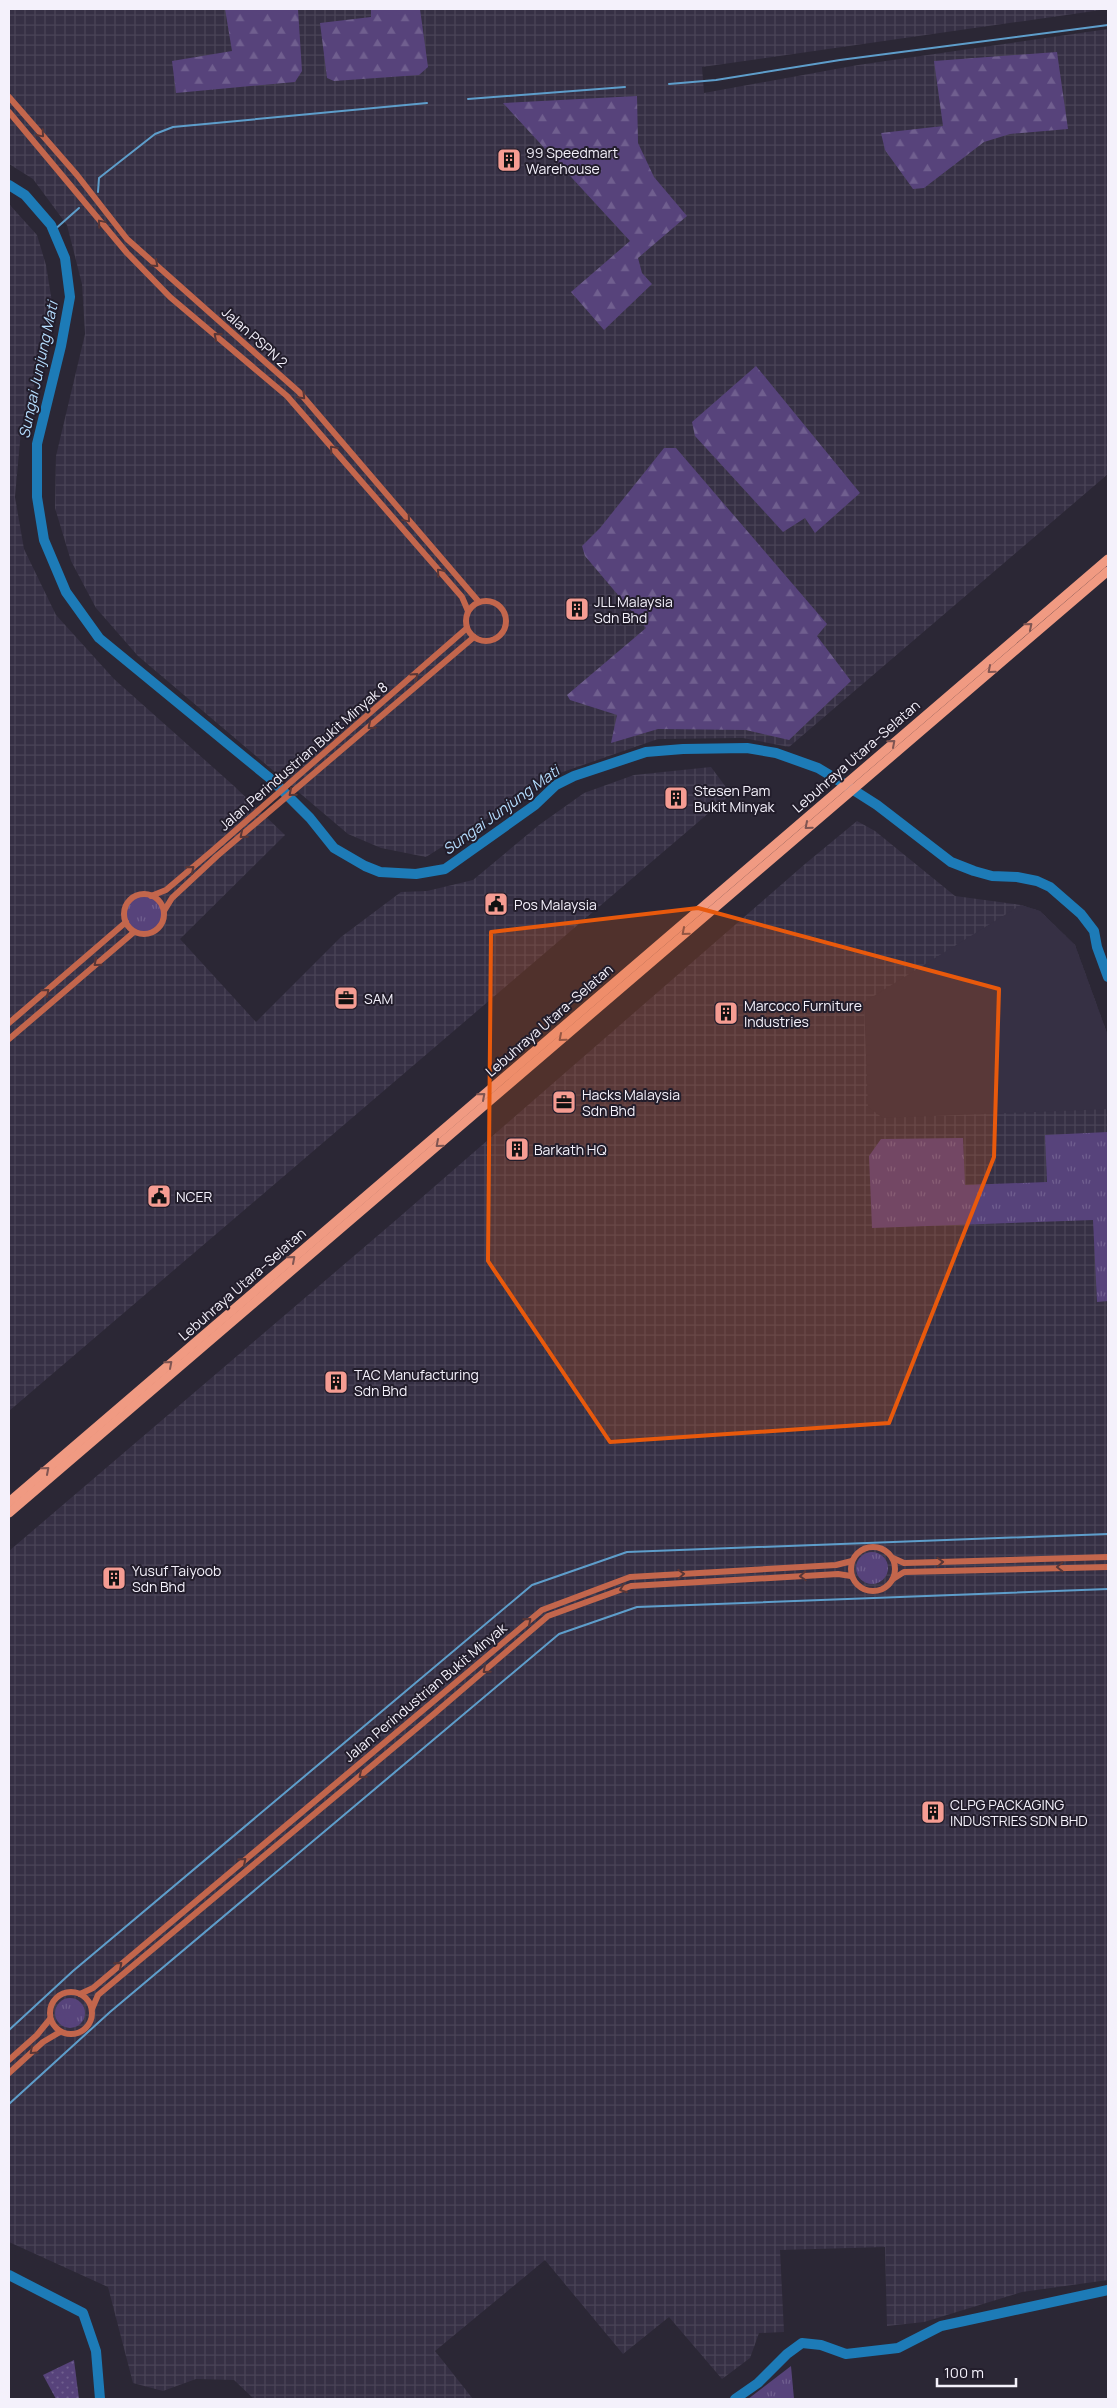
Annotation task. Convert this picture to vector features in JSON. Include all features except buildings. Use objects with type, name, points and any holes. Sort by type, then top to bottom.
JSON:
[{"type":"highway","name":"Lebuhraya Utara–Selatan","points":[[9,1513],[845,794],[858,778],[1108,559]]},
{"type":"highway","name":"Lebuhraya Utara–Selatan","points":[[9,1502],[836,791],[858,778],[1108,571]]},
{"type":"street","name":"Jalan PSPN 2","points":[[9,97],[77,175],[127,239],[299,392],[479,602]]},
{"type":"street","name":"Jalan PSPN 2","points":[[9,112],[126,253],[170,297],[287,396],[462,597],[468,611]]},
{"type":"street","points":[[479,602],[495,603],[503,612],[505,622],[502,632],[493,639],[480,640],[474,637],[467,628],[468,611],[479,602]]},
{"type":"street","name":"Jalan Perindustrian Bukit Minyak 8","points":[[151,896],[166,890],[467,628]]},
{"type":"street","name":"Jalan Perindustrian Bukit Minyak 8","points":[[164,911],[172,898],[217,856],[474,637]]},
{"type":"street","points":[[141,895],[151,896],[159,902],[164,911],[163,921],[155,931],[144,934],[134,932],[126,922],[125,911],[130,900],[141,895]]},
{"type":"street","points":[[9,1023],[126,922]]},
{"type":"street","points":[[9,1039],[134,932]]},
{"type":"street","points":[[893,1579],[895,1565],[892,1558],[882,1548],[872,1546],[861,1549],[852,1561],[851,1576],[860,1588],[871,1591],[883,1589],[904,1572],[1108,1567]]},
{"type":"street","points":[[892,1558],[904,1563],[1108,1557]]},
{"type":"street","name":"Jalan Perindustrian Bukit Minyak","points":[[80,1994],[92,1988],[542,1610],[630,1577],[836,1565],[852,1561]]},
{"type":"street","name":"Jalan Perindustrian Bukit Minyak","points":[[92,2008],[98,1995],[435,1714],[548,1616],[631,1586],[838,1574],[851,1576]]},
{"type":"street","points":[[9,2060],[37,2035],[50,2019],[51,2004],[55,1999],[66,1992],[80,1994],[89,2002],[92,2008],[90,2022],[83,2031],[72,2034],[60,2032],[43,2042],[9,2072]]},
{"type":"street","points":[[50,2019],[60,2032]]},
{"type":"highlighted area","points":[[698,908],[999,989],[994,1157],[889,1423],[610,1442],[488,1261],[491,932]]},
{"type":"shaded area","points":[[9,9],[1108,9],[702,67],[704,93],[858,65],[1108,29],[1108,474],[789,747],[743,738],[658,739],[557,774],[426,857],[381,848],[348,834],[138,656],[96,608],[71,561],[55,508],[56,456],[85,334],[82,284],[67,225],[33,179],[9,164]]},
{"type":"shaded area","points":[[9,204],[37,235],[46,265],[52,302],[49,334],[21,430],[15,497],[24,549],[56,615],[114,679],[234,786],[285,835],[180,939],[256,1022],[341,937],[401,892],[427,891],[473,880],[539,825],[584,793],[634,775],[711,767],[731,794],[9,1411]]},
{"type":"shaded area","points":[[857,821],[875,831],[955,896],[1021,905],[1040,911],[1075,945],[1108,1036],[1108,2280],[1022,2292],[924,2322],[887,2326],[885,2247],[780,2250],[784,2332],[759,2333],[750,2358],[722,2379],[669,2317],[623,2354],[545,2260],[435,2351],[473,2399],[254,2399],[234,2380],[196,2379],[163,2391],[133,2383],[108,2287],[9,2242],[9,1551],[396,1220],[805,864]]},
{"type":"shaded area","points":[[1021,905],[1040,911],[1075,945],[1108,1036],[1108,1109],[883,1118],[868,1107],[864,1002]]},
{"type":"green space","points":[[225,9],[298,9],[302,71],[295,82],[176,93],[172,61],[232,51]]},
{"type":"green space","points":[[371,9],[420,9],[428,67],[419,75],[334,81],[327,78],[320,23],[371,17]]},
{"type":"green space","points":[[1057,52],[1068,129],[1010,134],[984,142],[924,188],[913,189],[885,150],[881,133],[943,126],[934,61]]},
{"type":"green space","points":[[637,96],[638,143],[654,177],[687,216],[638,258],[642,273],[652,284],[604,330],[571,292],[630,241],[503,103]]},
{"type":"green space","points":[[756,366],[860,493],[815,533],[805,518],[783,532],[695,436],[692,422]]},
{"type":"green space","points":[[664,448],[676,448],[827,624],[817,636],[851,681],[789,740],[746,730],[658,729],[611,743],[617,715],[570,700],[567,695],[646,628],[585,556],[582,546],[600,528]]},
{"type":"green space","points":[[144,896],[156,902],[162,914],[156,926],[144,932],[132,926],[126,914],[132,902]]},
{"type":"green space","points":[[1108,1132],[1108,1301],[1097,1302],[1093,1220],[872,1228],[869,1156],[881,1139],[963,1138],[965,1185],[1047,1182],[1045,1135]]},
{"type":"green space","points":[[872,1552],[878,1553],[883,1557],[887,1562],[887,1574],[883,1579],[878,1583],[872,1584],[866,1583],[861,1579],[857,1574],[856,1568],[857,1562],[861,1557],[866,1553]]},
{"type":"green space","points":[[70,1998],[81,2002],[85,2013],[81,2024],[70,2028],[59,2024],[55,2013],[59,2002]]},
{"type":"green space","points":[[74,2360],[79,2399],[56,2399],[43,2375]]},
{"type":"green space","points":[[791,2366],[794,2399],[748,2399]]},
{"type":"waterway","points":[[669,84],[716,80],[840,60],[1108,25]]},
{"type":"waterway","points":[[468,99],[625,87]]},
{"type":"waterway","points":[[98,192],[99,178],[155,134],[173,127],[427,103]]},
{"type":"waterway","name":"Sungai Junjung Mati","points":[[9,185],[25,195],[51,225],[65,258],[70,297],[61,346],[37,444],[37,497],[44,540],[66,592],[99,638],[272,780],[310,818],[334,848],[365,866],[380,872],[416,874],[445,869],[535,805],[556,785],[574,776],[646,752],[683,749],[747,748],[776,753],[818,768],[877,805],[951,862],[992,876],[1017,877],[1037,881],[1050,887],[1081,914],[1094,931],[1097,947],[1108,977]]},
{"type":"waterway","points":[[53,231],[79,208]]},
{"type":"waterway","points":[[9,2030],[73,1971],[532,1585],[627,1552],[1108,1534]]},
{"type":"waterway","points":[[9,2104],[110,2012],[559,1634],[637,1607],[1108,1589]]},
{"type":"waterway","points":[[9,2275],[83,2313],[96,2351],[100,2399]]},
{"type":"waterway","points":[[735,2399],[758,2383],[787,2354],[802,2343],[821,2345],[846,2354],[898,2348],[941,2326],[1108,2290]]},
{"type":"place","name":"99 Speedmart Warehouse","points":[[509,160]]},
{"type":"place","name":"JLL Malaysia Sdn Bhd","points":[[577,609]]},
{"type":"place","name":"Stesen Pam Bukit Minyak","points":[[676,798]]},
{"type":"place","name":"Pos Malaysia","points":[[496,904]]},
{"type":"place","name":"SAM","points":[[346,998]]},
{"type":"place","name":"Marcoco Furniture Industries","points":[[726,1013]]},
{"type":"place","name":"Hacks Malaysia Sdn Bhd","points":[[564,1102]]},
{"type":"place","name":"Barkath HQ","points":[[517,1149]]},
{"type":"place","name":"NCER","points":[[159,1196]]},
{"type":"place","name":"TAC Manufacturing Sdn Bhd","points":[[336,1382]]},
{"type":"place","name":"Yusuf Taiyoob Sdn Bhd","points":[[114,1578]]},
{"type":"place","name":"CLPG PACKAGING INDUSTRIES SDN BHD","points":[[933,1812]]}]
